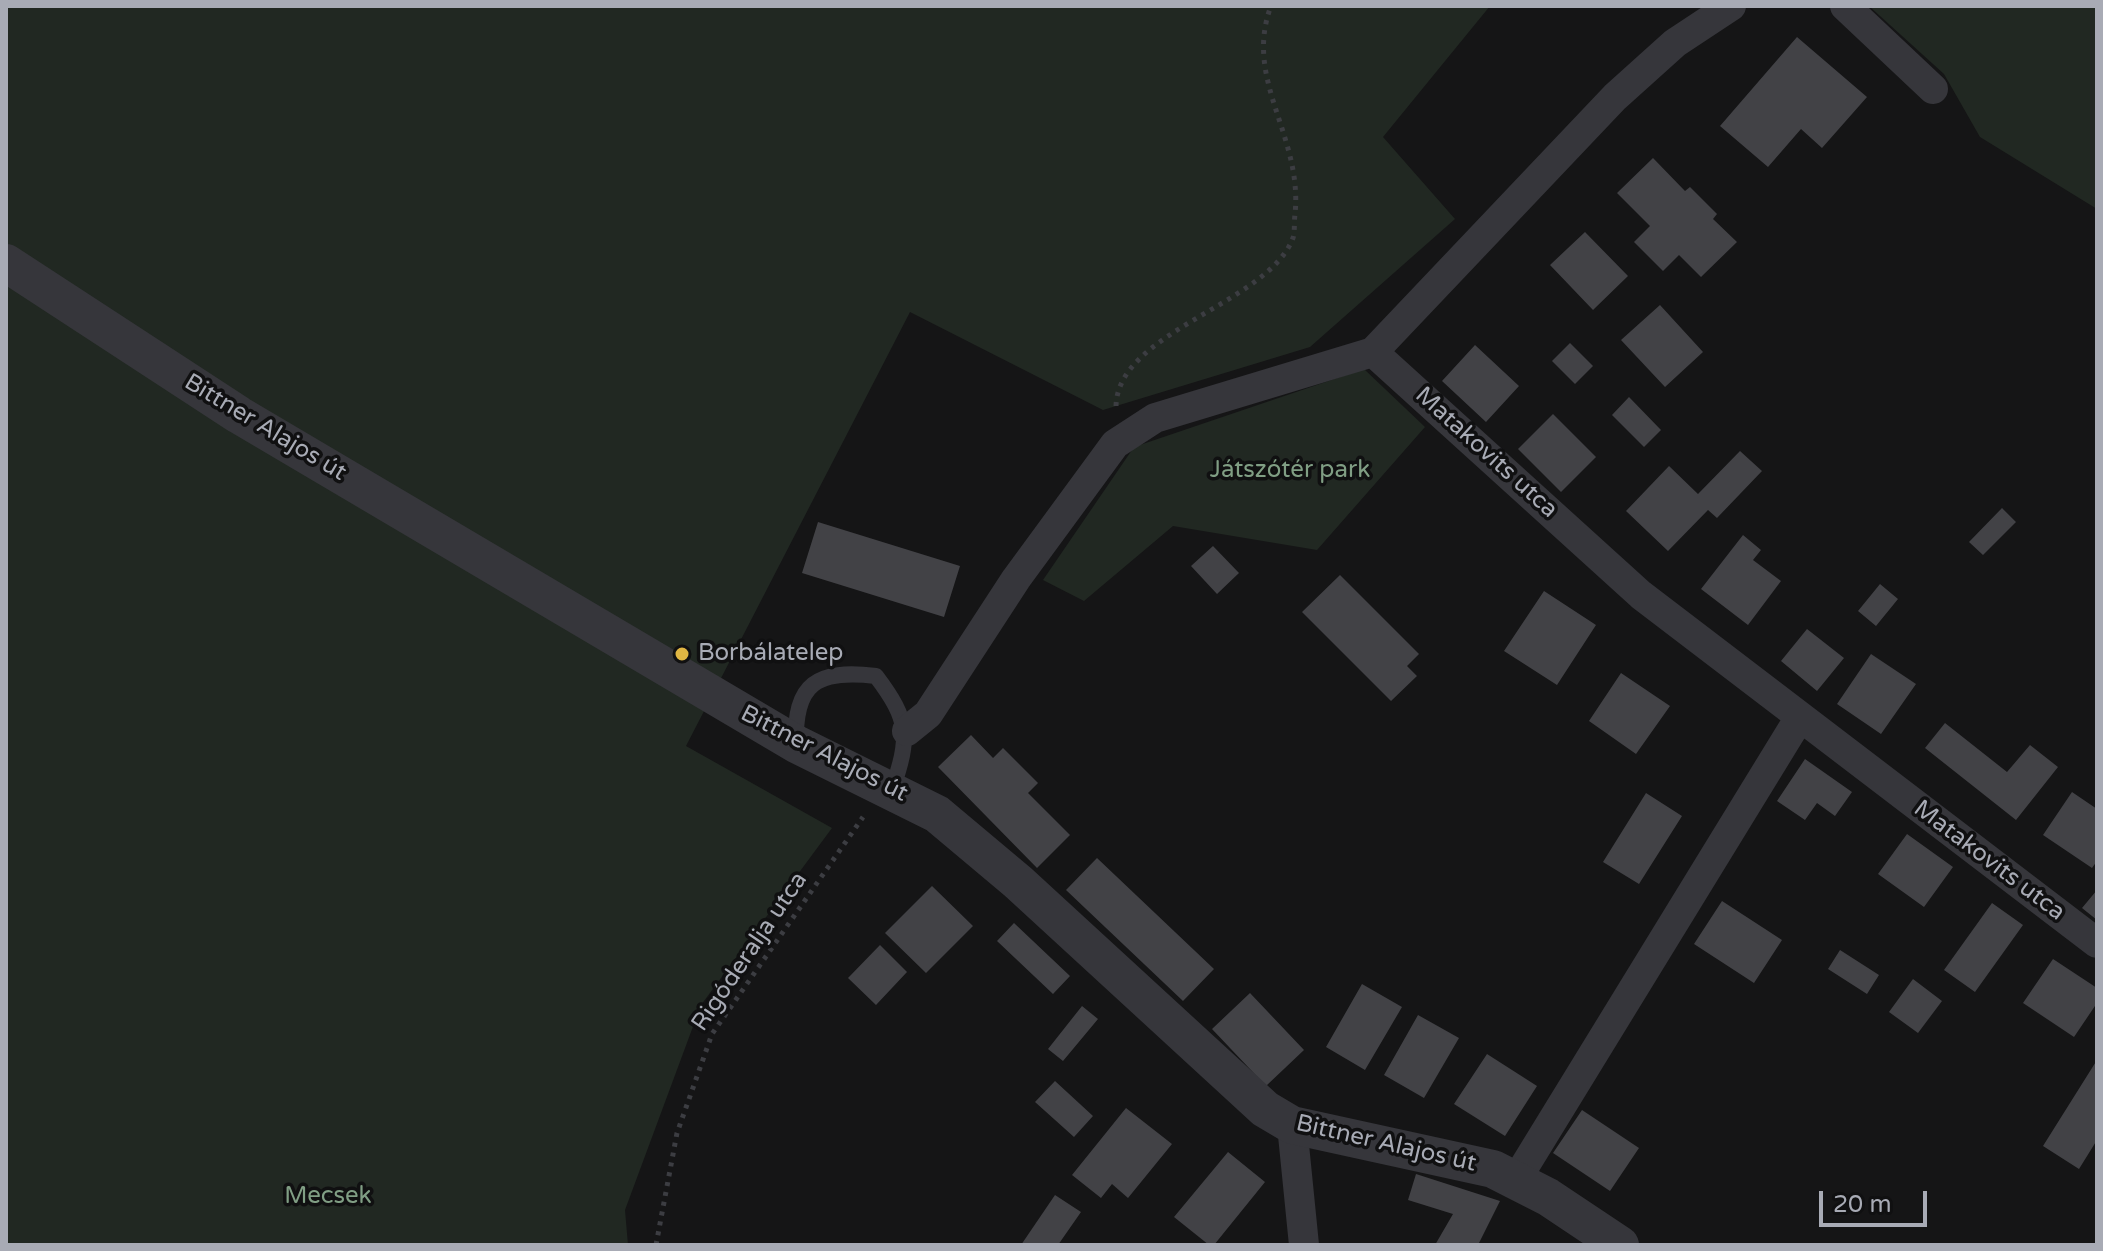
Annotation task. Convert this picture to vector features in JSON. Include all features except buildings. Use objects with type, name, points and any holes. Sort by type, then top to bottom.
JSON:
[{"type":"street","points":[[907,731],[928,714],[1016,579],[1115,444],[1155,418],[1373,352],[1615,97],[1675,43],[1731,6]]},
{"type":"street","points":[[1845,6],[1933,89]]},
{"type":"street","name":"Bittner Alajos út","points":[[6,263],[239,415],[796,744],[937,814],[1018,882],[1265,1109],[1292,1125],[1480,1166],[1548,1197],[1620,1245]]},
{"type":"street","name":"Matakovits utca","points":[[1373,352],[1641,595],[2097,943]]},
{"type":"street","points":[[1516,1180],[1800,717]]},
{"type":"street","points":[[1292,1125],[1304,1245]]},
{"type":"lane","points":[[796,744],[795,713],[804,694],[819,680],[847,673],[876,676],[898,706],[907,731],[886,787]]},
{"type":"path","points":[[1115,444],[1116,390],[1151,346],[1232,298],[1272,265],[1293,238],[1298,188],[1286,131],[1262,69],[1263,28],[1271,6]]},
{"type":"path","name":"Rigóderalja utca","points":[[656,1245],[677,1133],[712,1034],[886,787]]},
{"type":"green space","name":"Mecsek","points":[[6,6],[1490,6],[1383,137],[1455,219],[1310,347],[1103,410],[910,312],[686,746],[832,828],[701,1005],[625,1210],[628,1245],[6,1245]]},
{"type":"green space","points":[[1869,6],[2097,6],[2097,209],[1980,137],[1944,74]]},
{"type":"green space","name":"Játszótér park","points":[[1364,369],[1425,427],[1317,550],[1173,526],[1084,601],[1043,580],[1134,447]]},
{"type":"place","name":"Borbálatelep","points":[[682,654]]}]
